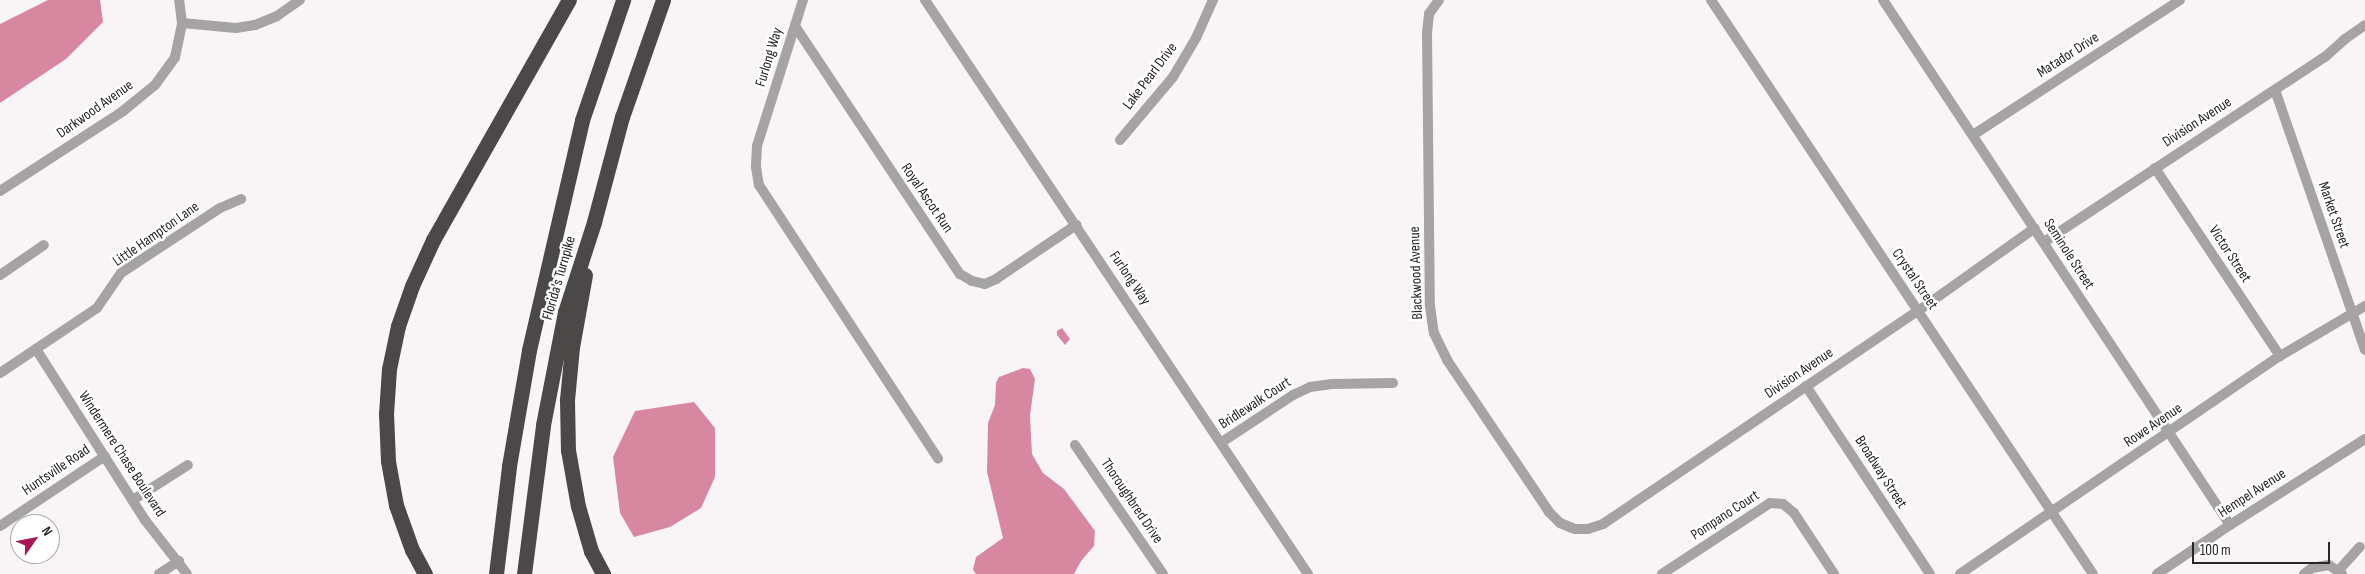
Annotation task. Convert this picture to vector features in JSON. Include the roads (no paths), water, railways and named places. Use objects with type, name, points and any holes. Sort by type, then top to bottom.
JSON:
[{"type":"highway","points":[[425,574],[412,550],[396,505],[388,461],[386,414],[389,369],[398,326],[412,286],[433,240],[569,0]]},
{"type":"highway","name":"Florida's Turnpike","points":[[496,574],[509,466],[531,341],[582,120],[623,0]]},
{"type":"highway","name":"Florida's Turnpike","points":[[524,574],[543,425],[563,321],[594,222],[622,118],[662,0]]},
{"type":"highway","points":[[594,222],[572,347],[567,400],[568,450],[580,515],[591,551],[603,574]]},
{"type":"street","name":"Darkwood Avenue","points":[[0,191],[124,111],[155,85],[175,57],[182,23],[179,0]]},
{"type":"street","points":[[182,23],[236,28],[256,25],[277,16],[300,0]]},
{"type":"street","name":"Furlong Way","points":[[803,0],[757,146],[756,167],[759,185],[938,458]]},
{"type":"street","name":"Furlong Way","points":[[925,0],[1222,442],[1308,574]]},
{"type":"street","name":"Lake Pearl Drive","points":[[1120,140],[1173,77],[1196,38],[1213,0]]},
{"type":"street","name":"Blackwood Avenue","points":[[1439,0],[1429,14],[1427,32],[1430,306],[1434,333],[1447,360],[1549,512],[1560,523],[1574,529]]},
{"type":"street","name":"Crystal Street","points":[[1711,0],[2093,574]]},
{"type":"street","name":"Seminole Street","points":[[1883,0],[2230,524]]},
{"type":"street","name":"Matador Drive","points":[[1973,135],[2180,0]]},
{"type":"street","name":"Division Avenue","points":[[2044,242],[2325,57],[2345,38],[2365,25]]},
{"type":"street","name":"Royal Ascot Run","points":[[795,26],[960,274],[972,281],[985,284],[996,279],[1076,225]]},
{"type":"street","name":"Market Street","points":[[2275,90],[2365,350]]},
{"type":"street","name":"Victor Street","points":[[2155,168],[2280,356]]},
{"type":"street","name":"Little Hampton Lane","points":[[0,372],[97,308],[121,273],[220,208],[241,199]]},
{"type":"street","name":"Division Avenue","points":[[1574,529],[1588,529],[1604,524],[2035,228]]},
{"type":"street","points":[[0,275],[44,246]]},
{"type":"street","name":"Rowe Avenue","points":[[1960,574],[2280,356],[2365,306]]},
{"type":"street","name":"Windermere Chase Boulevard","points":[[36,349],[145,520],[179,561],[187,574]]},
{"type":"street","name":"Bridlewalk Court","points":[[1222,442],[1292,395],[1310,387],[1332,384],[1393,384]]},
{"type":"street","name":"Broadway Street","points":[[1806,386],[1930,574]]},
{"type":"street","name":"Hempel Avenue","points":[[2157,574],[2230,524],[2365,439]]},
{"type":"street","name":"Thoroughbred Drive","points":[[1075,445],[1163,574]]},
{"type":"street","name":"Huntsville Road","points":[[0,526],[104,456]]},
{"type":"street","points":[[133,500],[188,465]]},
{"type":"street","name":"Pompano Court","points":[[1662,574],[1770,503],[1783,504],[1794,513],[1834,574]]},
{"type":"street","points":[[2304,574],[2312,568],[2329,565],[2340,572],[2360,547]]},
{"type":"street","points":[[159,574],[179,561]]}]
